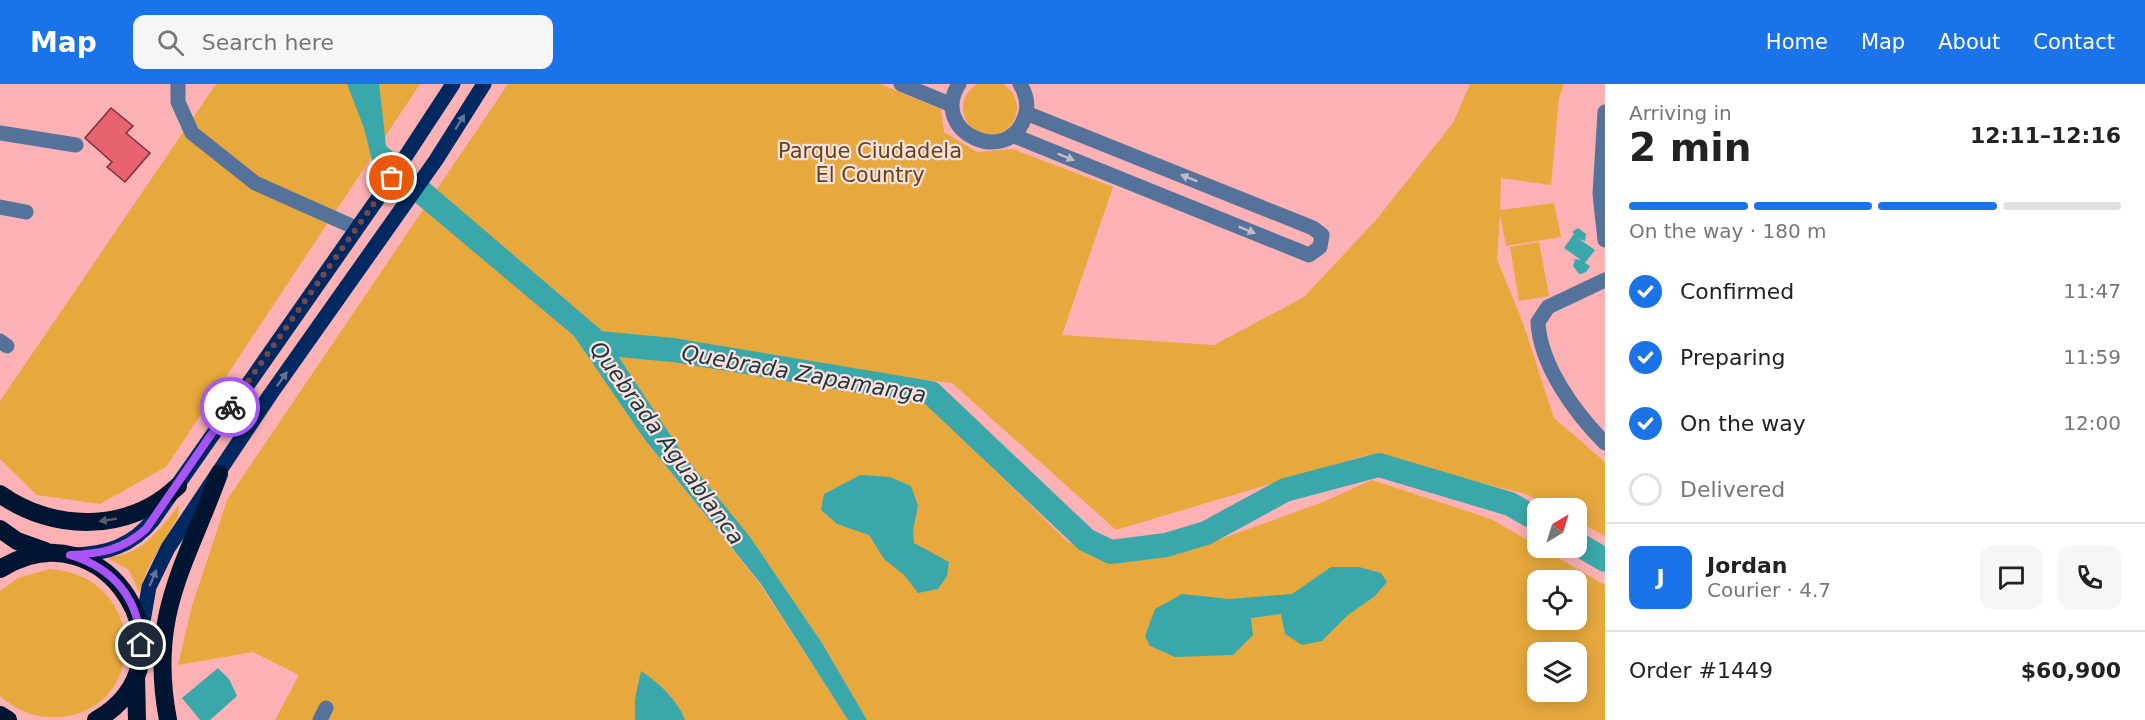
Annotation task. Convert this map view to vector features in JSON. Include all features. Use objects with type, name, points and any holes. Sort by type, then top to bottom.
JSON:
[{"type":"highway","points":[[168,720],[161,659],[167,614],[177,573],[219,474]]},
{"type":"highway","points":[[0,494],[27,510],[45,517],[62,521],[99,522],[135,514],[167,496],[177,486]]},
{"type":"highway","points":[[0,529],[28,546],[97,565],[119,583],[134,607],[141,634],[141,655],[136,674],[137,720]]},
{"type":"highway","points":[[0,569],[26,557],[62,554]]},
{"type":"highway","points":[[96,720],[118,703],[136,674]]},
{"type":"highway","points":[[0,715],[8,720]]},
{"type":"main road","points":[[62,554],[107,552],[133,539],[153,520],[381,194],[453,84]]},
{"type":"main road","points":[[141,634],[146,599],[154,574],[168,548],[270,395],[402,209],[484,84]]},
{"type":"street","points":[[178,84],[178,102],[192,133],[255,183],[356,228]]},
{"type":"street","points":[[901,84],[952,105]]},
{"type":"street","points":[[959,84],[952,105],[957,123],[977,140],[995,142],[1012,135],[1018,129],[1026,113],[1026,95],[1020,84]]},
{"type":"street","points":[[1605,112],[1600,194],[1605,240]]},
{"type":"street","points":[[1012,135],[1309,255],[1320,247],[1322,235],[1313,228],[1026,113]]},
{"type":"street","points":[[0,134],[76,145]]},
{"type":"street","points":[[0,207],[26,212]]},
{"type":"street","points":[[1605,280],[1548,307],[1538,322],[1544,351],[1556,377],[1582,417],[1605,443]]},
{"type":"green space","points":[[985,81],[995,81],[1005,85],[1013,93],[1017,108],[1013,123],[1005,131],[995,135],[985,135],[975,131],[967,123],[963,113],[963,103],[967,93],[975,85]]},
{"type":"green space","points":[[216,84],[420,84],[166,467],[100,504],[37,495],[0,459],[0,401]]},
{"type":"green space","name":"Parque Ciudadela El Country","points":[[508,84],[880,84],[941,109],[944,132],[977,152],[1012,149],[1113,187],[1062,335],[1214,345],[1304,297],[1376,220],[1453,123],[1470,84],[1564,84],[1559,98],[1551,185],[1501,178],[1500,210],[1554,203],[1561,237],[1506,246],[1500,215],[1497,259],[1523,323],[1554,418],[1605,462],[1605,536],[1587,526],[1587,498],[1534,498],[1526,494],[1367,455],[1116,530],[952,383],[678,352],[924,401],[1068,542],[1118,560],[1190,550],[1323,502],[1372,480],[1491,519],[1527,540],[1527,558],[1558,558],[1579,570],[1527,570],[1527,630],[1587,630],[1587,575],[1605,585],[1605,720],[867,720],[822,643],[750,538],[685,457],[612,349],[656,349],[611,344],[557,322],[574,336],[645,440],[760,584],[848,720],[275,720],[299,675],[253,652],[178,665],[192,606],[227,500]]},
{"type":"green space","points":[[1539,242],[1549,296],[1519,301],[1510,247]]},
{"type":"green space","points":[[179,505],[178,517],[148,568],[139,592],[129,570],[106,557],[118,556],[139,547],[156,532]]},
{"type":"green space","points":[[49,569],[82,577],[106,594],[120,618],[125,644],[121,671],[108,694],[85,711],[54,717],[25,712],[0,696],[0,591],[18,578]]},
{"type":"water","name":"Quebrada Aguablanca","points":[[347,84],[379,84],[386,146],[600,329],[685,457],[750,537],[822,643],[867,720],[848,720],[761,584],[645,440],[574,336],[374,168],[364,128]]},
{"type":"water","points":[[1578,228],[1586,234],[1585,241],[1579,239],[1595,250],[1585,263],[1590,266],[1589,268],[1582,274],[1579,274],[1573,266],[1575,259],[1581,260],[1564,248],[1574,234],[1576,235],[1572,232]]},
{"type":"water","points":[[860,475],[890,477],[911,486],[918,506],[913,531],[914,543],[949,562],[947,576],[938,589],[918,593],[904,575],[884,559],[869,535],[837,524],[821,510],[824,494]]},
{"type":"water","points":[[1331,567],[1359,567],[1381,573],[1387,582],[1375,596],[1348,615],[1322,641],[1302,645],[1285,634],[1281,614],[1251,618],[1253,635],[1233,655],[1175,657],[1150,646],[1145,636],[1155,609],[1182,594],[1229,599],[1292,594]]},
{"type":"water","points":[[218,668],[229,679],[237,696],[210,720],[200,720],[182,698]]},
{"type":"water","points":[[641,671],[667,692],[682,712],[685,720],[635,720],[635,699]]},
{"type":"building","points":[[111,108],[133,126],[126,133],[150,153],[125,182],[107,167],[112,162],[85,138]]},
{"type":"waterway","name":"Quebrada Zapamanga","points":[[598,343],[673,350],[931,393],[1086,540],[1111,552],[1166,545],[1206,533],[1285,490],[1379,465],[1510,504],[1527,514]]},
{"type":"waterway","name":"Quebrada Zapamanga","points":[[1587,549],[1605,560]]},
{"type":"way so far","points":[[230,407],[392,178]]},
{"type":"route","points":[[141,645],[139,620],[127,594],[119,583],[97,565],[70,555],[96,554],[119,548],[146,529],[230,407]]}]
